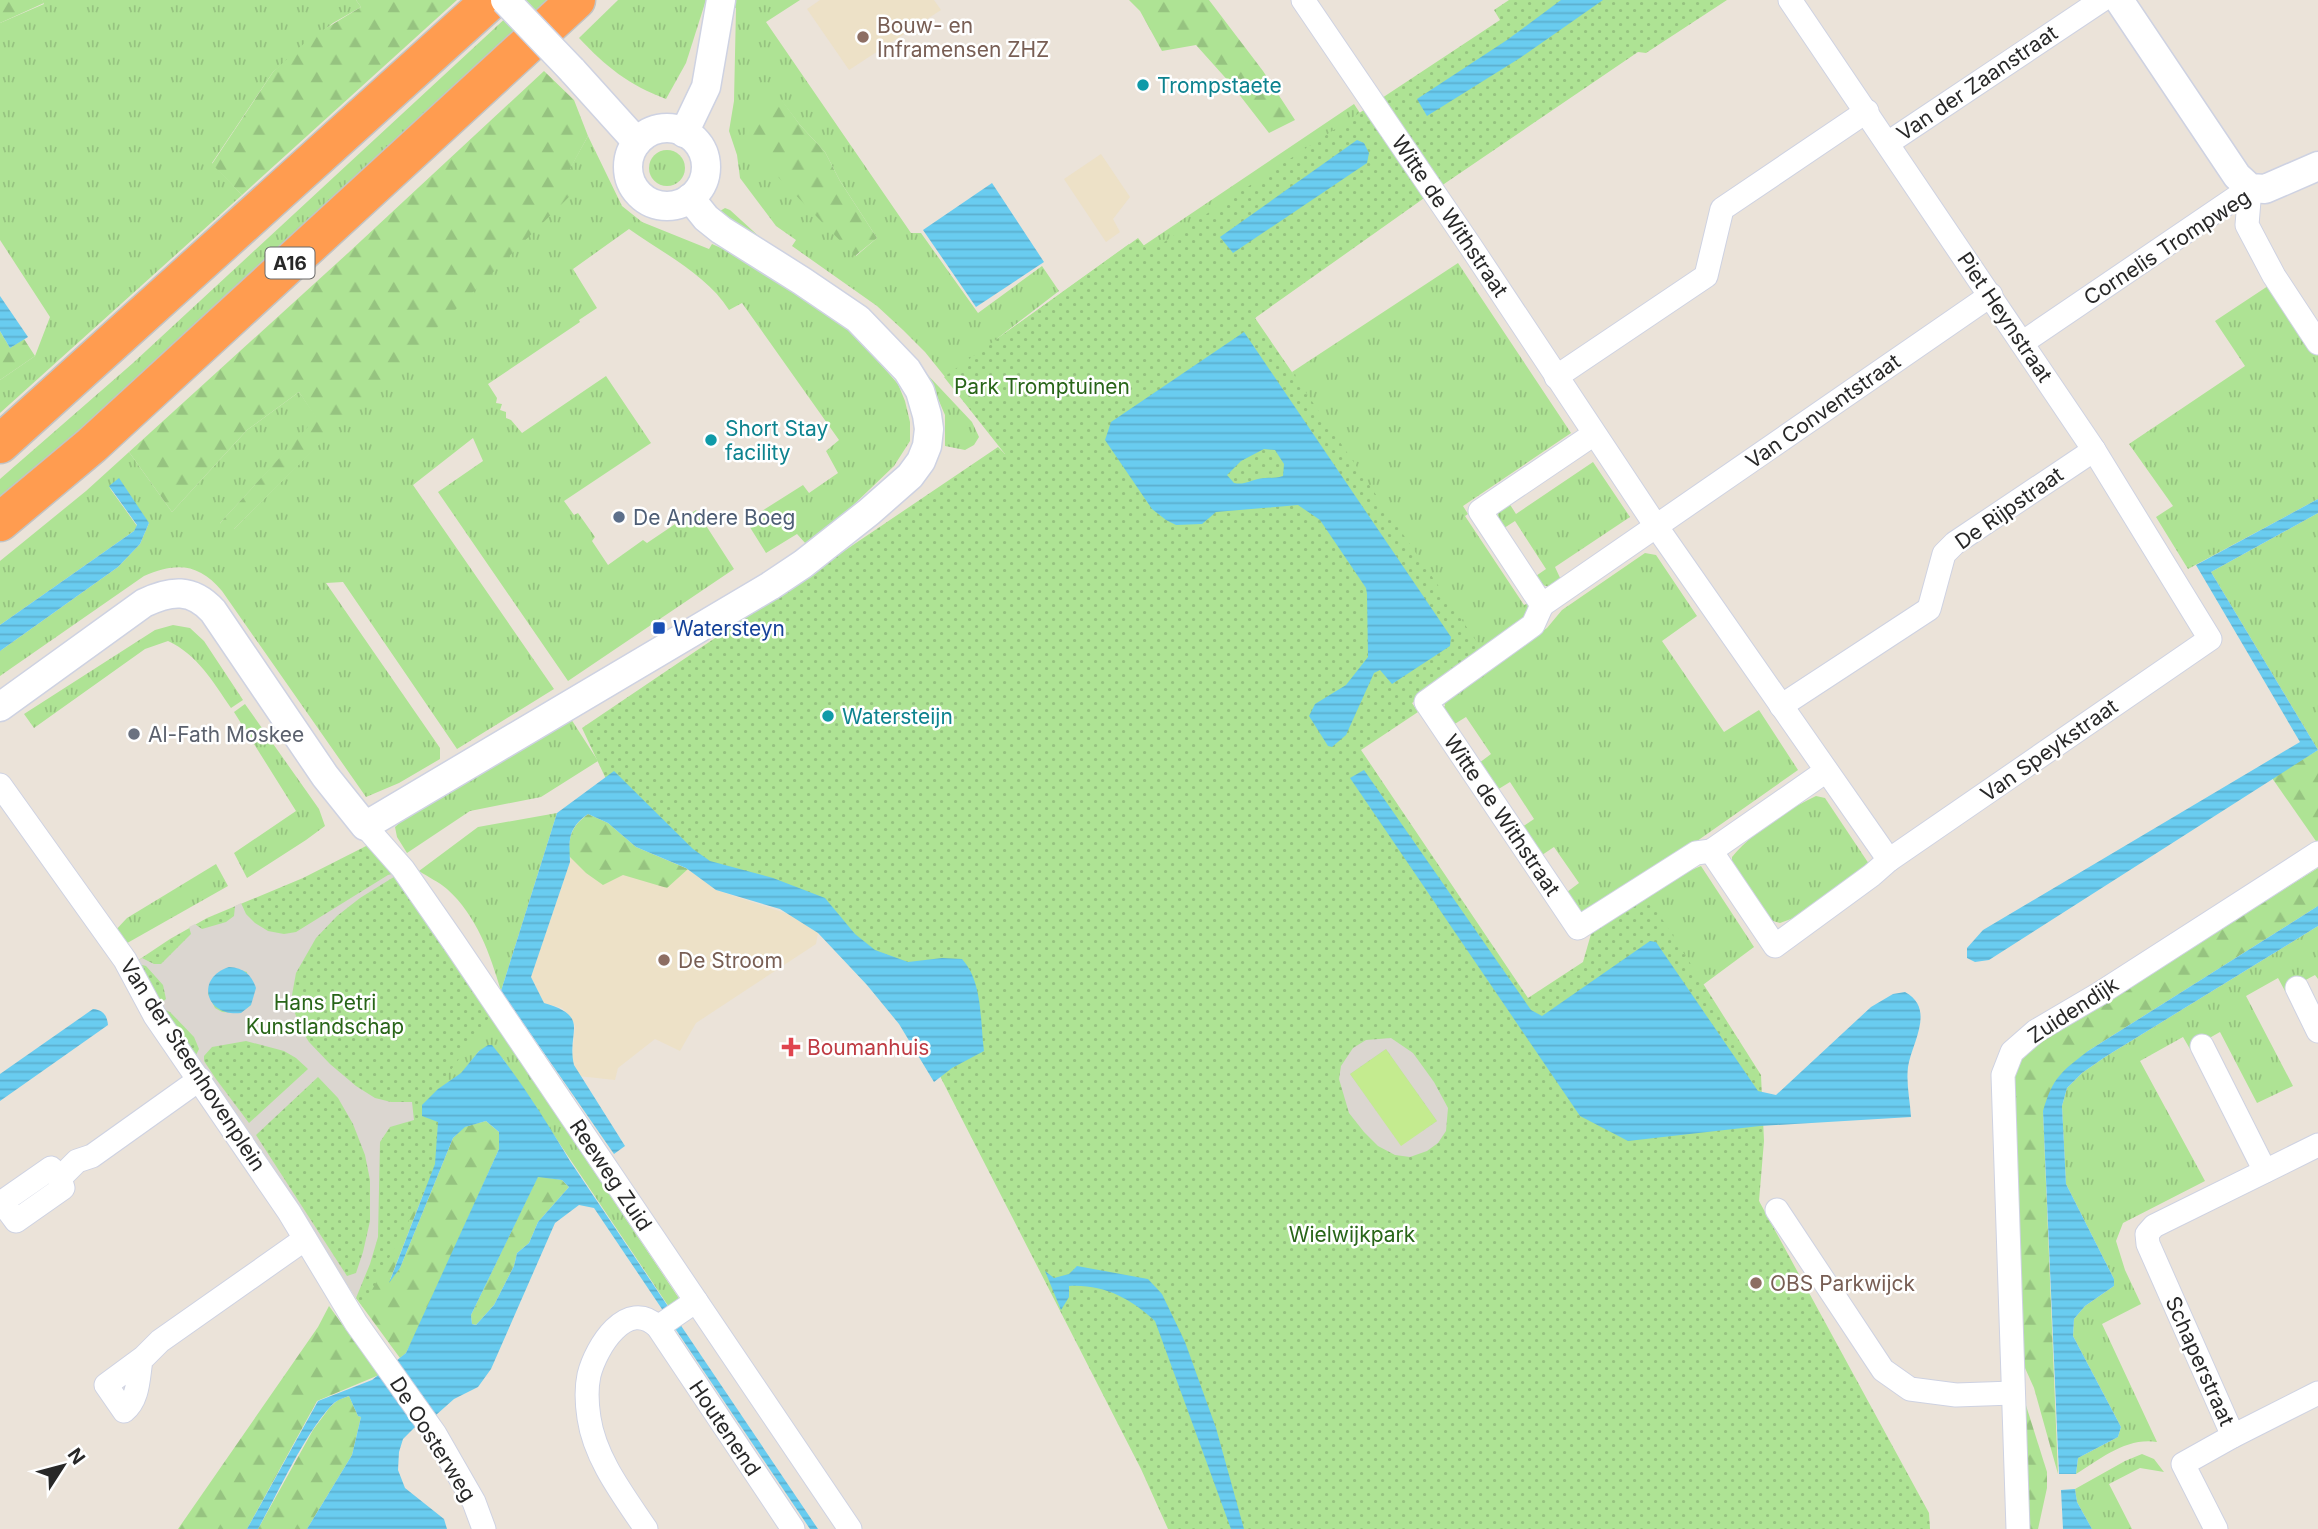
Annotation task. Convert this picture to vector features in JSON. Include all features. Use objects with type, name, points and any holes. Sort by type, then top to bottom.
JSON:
[{"type":"highway","points":[[0,444],[491,0]]},
{"type":"highway","name":"A16","points":[[0,522],[92,445],[576,0]]},
{"type":"street","points":[[505,0],[637,142]]},
{"type":"street","points":[[684,133],[706,87],[721,0]]},
{"type":"street","name":"Witte de Withstraat","points":[[1303,0],[1656,526],[1889,860]]},
{"type":"street","name":"Piet Heynstraat","points":[[1790,0],[2094,450],[2210,639]]},
{"type":"street","name":"Van der Zaanstraat","points":[[1888,143],[2102,0]]},
{"type":"street","points":[[2119,0],[2237,176],[2250,188],[2247,225],[2274,276],[2318,343]]},
{"type":"street","points":[[1556,377],[1706,276],[1722,209],[1867,111]]},
{"type":"street","points":[[659,129],[684,133],[699,145],[705,164],[702,183],[690,198],[677,205],[662,206],[648,201],[636,191],[628,170],[630,155],[637,142],[659,129]]},
{"type":"street","name":"Cornelis Trompweg","points":[[2022,342],[2250,188],[2265,189],[2318,166]]},
{"type":"street","points":[[0,707],[145,603],[161,595],[182,592],[204,601],[213,611],[325,776],[365,826],[670,648],[803,565],[910,476],[921,461],[927,446],[929,429],[925,401],[916,382],[858,319],[721,230],[706,218],[690,198]]},
{"type":"street","name":"Van Conventstraat","points":[[1656,526],[1991,295]]},
{"type":"street","points":[[1542,605],[1480,511],[1594,434]]},
{"type":"street","name":"De Rijpstraat","points":[[1781,706],[1929,609],[1944,554],[1955,543],[2094,450]]},
{"type":"street","name":"Witte de Withstraat","points":[[1656,526],[1542,605],[1533,625],[1426,702],[1578,928],[1696,853],[1711,851],[1826,771]]},
{"type":"street","name":"Van Speykstraat","points":[[1889,860],[2210,639]]},
{"type":"street","name":"Van der Steenhovenplein","points":[[0,785],[125,960],[155,1016],[305,1238],[331,1284],[376,1352]]},
{"type":"street","name":"Reeweg Zuid","points":[[365,826],[403,869],[439,920],[690,1305],[850,1529]]},
{"type":"street","points":[[1711,851],[1774,946],[1889,860]]},
{"type":"street","name":"Zuidendijk","points":[[2018,1529],[2003,1076],[2012,1052],[2036,1031],[2099,994],[2318,853]]},
{"type":"street","points":[[2297,988],[2318,1031]]},
{"type":"street","points":[[2202,1045],[2265,1171],[2318,1145]]},
{"type":"street","points":[[60,1178],[77,1161],[92,1156],[200,1079]]},
{"type":"street","name":"Schaperstraat","points":[[2216,1529],[2183,1464],[2233,1436],[2148,1244],[2147,1234],[2154,1226],[2265,1171]]},
{"type":"street","points":[[1777,1210],[1883,1370],[1910,1389],[1956,1395],[2013,1393]]},
{"type":"street","points":[[141,1360],[160,1341],[305,1238]]},
{"type":"street","points":[[646,1529],[602,1458],[589,1420],[589,1375],[603,1344],[623,1321],[636,1317],[650,1320],[658,1327],[690,1305]]},
{"type":"street","name":"Houtenend","points":[[658,1327],[793,1529]]},
{"type":"street","name":"De Oosterweg","points":[[376,1352],[435,1434],[474,1502],[484,1529]]},
{"type":"street","points":[[2233,1436],[2318,1393]]},
{"type":"shaded area","name":"Bouw- en Inframensen ZHZ","points":[[820,0],[934,0],[941,10],[849,70],[807,9]]},
{"type":"shaded area","points":[[1101,154],[1130,197],[1113,219],[1120,232],[1106,242],[1064,179]]},
{"type":"shaded area","name":"De Stroom","points":[[569,843],[688,869],[716,890],[788,914],[818,933],[816,944],[696,1023],[680,1051],[655,1039],[618,1068],[615,1080],[578,1076],[572,1058],[575,1026],[571,1017],[562,1008],[544,1003],[531,977],[570,862]]},
{"type":"shaded area","points":[[388,875],[397,875],[360,898],[337,916],[316,938],[296,973],[292,995],[300,1028],[330,1064],[375,1098],[391,1102],[412,1102],[414,1120],[390,1127],[380,1142],[378,1237],[356,1298],[194,1059],[199,1049],[194,1037],[170,1012],[157,1006],[166,999],[163,985],[146,966],[135,963],[142,958],[154,964],[161,964],[191,934],[189,927],[195,924],[202,929],[226,922],[234,916],[235,906],[241,903],[246,914],[268,931],[284,934],[296,932]],"holes":[[[229,967],[247,972],[251,1005],[240,1013],[222,1012],[215,1008],[208,994]],[[246,1041],[284,1051],[308,1069],[249,1123],[204,1061],[204,1056],[212,1047]],[[318,1077],[338,1098],[353,1124],[365,1155],[370,1180],[370,1221],[356,1273],[347,1276],[256,1135]]]},
{"type":"shaded area","points":[[1391,1038],[1413,1053],[1434,1082],[1448,1108],[1446,1131],[1438,1143],[1427,1151],[1410,1157],[1395,1155],[1378,1146],[1349,1113],[1339,1079],[1341,1066],[1353,1048],[1366,1040]],"holes":[[[1386,1049],[1437,1121],[1401,1146],[1350,1074]]]},
{"type":"green space","points":[[0,0],[42,0],[44,3],[0,23]]},
{"type":"green space","points":[[42,0],[356,0],[361,7],[333,23],[273,72],[212,163],[242,195],[0,413],[0,380],[35,356],[50,317],[0,240],[0,23],[44,4]]},
{"type":"green space","points":[[356,0],[457,0],[242,195],[212,164],[273,72],[310,38],[361,7]]},
{"type":"green space","points":[[525,0],[548,0],[227,301],[0,499],[0,479],[133,363]]},
{"type":"green space","points":[[618,0],[706,0],[686,63],[666,99],[619,74],[579,38]]},
{"type":"green space","name":"Park Tromptuinen","points":[[734,0],[800,0],[766,22],[911,233],[921,233],[978,313],[1042,266],[1059,291],[994,341],[1129,244],[1134,252],[1354,104],[1415,196],[1025,476],[925,352],[877,306],[792,246],[796,240],[776,226],[740,178],[737,155],[729,131],[734,101],[736,8],[731,7]],"holes":[[[781,100],[825,152],[840,181],[877,238],[856,256]]]},
{"type":"green space","points":[[1129,0],[1209,0],[1263,71],[1295,120],[1269,133],[1196,45],[1162,51],[1140,11]]},
{"type":"green space","name":"Wielwijkpark","points":[[1509,0],[1727,0],[1646,53],[1638,52],[1444,184],[1255,318],[1485,654],[1412,703],[1418,712],[1361,750],[1528,998],[1583,962],[1593,927],[1645,892],[1761,1075],[1764,1141],[1759,1201],[1929,1513],[1930,1529],[1168,1529],[1141,1469],[878,955],[622,813],[582,728],[998,447],[1005,454],[944,377],[1138,238],[1149,252],[1500,20],[1494,10]]},
{"type":"green space","points":[[544,71],[574,100],[588,136],[570,169],[583,180],[579,187],[234,529],[228,532],[220,523],[316,418],[299,392],[247,430],[172,512],[129,452]]},
{"type":"green space","points":[[781,99],[825,152],[840,181],[877,238],[855,256],[742,140],[758,106]]},
{"type":"green space","points":[[588,136],[622,206],[642,222],[709,249],[712,244],[755,263],[847,326],[898,384],[910,422],[910,441],[894,466],[844,514],[806,544],[797,534],[766,553],[746,521],[803,485],[809,493],[838,473],[826,451],[839,440],[742,303],[729,310],[720,297],[697,275],[629,229],[573,269],[597,308],[488,384],[497,398],[496,403],[502,404],[500,410],[506,412],[506,418],[522,433],[606,376],[651,443],[564,501],[574,515],[578,513],[595,537],[592,541],[608,565],[643,540],[647,543],[696,510],[734,569],[568,681],[438,492],[483,461],[473,438],[413,485],[554,689],[457,749],[343,582],[326,583],[440,748],[440,759],[399,783],[366,797],[222,591],[196,570],[166,568],[144,576],[0,676],[0,651],[118,567],[140,544],[149,523],[109,487],[137,526],[134,531],[0,625],[0,561],[129,452],[172,512],[247,430],[299,392],[317,418],[220,523],[234,529],[375,388],[569,170]]},
{"type":"green space","points":[[667,150],[680,155],[685,168],[680,181],[667,186],[654,181],[649,168],[654,155]]},
{"type":"green space","points":[[725,208],[777,253],[908,354],[972,422],[979,437],[974,445],[965,450],[945,446],[945,415],[933,387],[730,222],[720,211]]},
{"type":"green space","points":[[1458,263],[1571,433],[1463,506],[1468,514],[1465,516],[1524,605],[1529,603],[1532,615],[1418,690],[1292,372]]},
{"type":"green space","points":[[2271,284],[2318,353],[2318,499],[2188,569],[2156,517],[2173,506],[2129,444],[2245,366],[2215,321]]},
{"type":"green space","points":[[0,331],[10,348],[24,339],[35,356],[0,380]]},
{"type":"green space","points":[[1593,462],[1630,517],[1555,567],[1561,580],[1550,587],[1542,585],[1533,578],[1546,569],[1515,521],[1501,530],[1497,521],[1498,512],[1509,503],[1516,514]]},
{"type":"green space","points":[[2318,513],[2318,750],[2211,572]]},
{"type":"green space","points":[[1645,553],[1656,555],[1697,616],[1662,641],[1724,732],[1759,710],[1798,770],[1586,919],[1580,915],[1567,892],[1579,883],[1554,847],[1542,855],[1522,827],[1534,819],[1510,782],[1497,790],[1479,763],[1491,754],[1466,717],[1453,725],[1442,708],[1445,706],[1444,701],[1547,628],[1562,610]]},
{"type":"green space","points":[[173,625],[190,628],[204,641],[243,700],[231,708],[196,661],[168,641],[145,649],[34,728],[24,714],[155,630]]},
{"type":"green space","points":[[245,704],[319,809],[325,826],[247,878],[234,853],[296,811],[234,712]]},
{"type":"green space","points":[[571,719],[598,761],[541,797],[470,811],[407,853],[397,837],[395,827],[406,817]]},
{"type":"green space","points":[[2318,750],[2318,844],[2272,778]]},
{"type":"green space","points":[[1816,796],[1825,798],[1869,864],[1799,916],[1780,923],[1766,919],[1732,869],[1732,857],[1771,822]]},
{"type":"green space","points":[[557,813],[501,991],[487,950],[467,911],[447,889],[419,871],[478,827]]},
{"type":"green space","points":[[588,814],[608,823],[636,847],[688,869],[667,888],[623,875],[603,885],[569,856],[572,832]]},
{"type":"green space","name":"Hans Petri Kunstlandschap","points":[[372,843],[394,868],[490,1016],[448,1074],[438,1126],[437,1168],[363,1307],[157,1009],[134,963],[207,918],[303,878]]},
{"type":"green space","points":[[216,864],[228,886],[122,946],[113,933],[127,918]]},
{"type":"green space","points":[[1701,866],[1754,947],[1692,993],[1586,963],[1649,888]]},
{"type":"green space","points":[[2318,868],[2318,906],[2088,1051],[2043,1111],[2058,1474],[2034,1388],[2016,1348],[2009,1090],[2018,1060],[2031,1048]]},
{"type":"green space","points":[[2318,926],[2318,979],[2315,975],[2285,991],[2278,978],[2246,996],[2293,1086],[2257,1103],[2220,1032],[2190,1049],[2183,1037],[2140,1061],[2205,1181],[2123,1223],[2116,1241],[2125,1270],[2141,1304],[2102,1324],[2157,1442],[2146,1441],[2125,1446],[2076,1474],[2078,1458],[2118,1437],[2121,1427],[2073,1336],[2074,1319],[2085,1306],[2114,1286],[2114,1279],[2066,1184],[2062,1106],[2067,1088],[2082,1073],[2105,1057]]},
{"type":"green space","points":[[490,1016],[680,1300],[669,1307],[503,1059],[479,1051],[461,1074],[438,1089],[355,1041],[487,1019]]},
{"type":"green space","points":[[1386,1049],[1437,1121],[1401,1147],[1350,1074]]},
{"type":"green space","points":[[486,1121],[500,1133],[499,1149],[423,1319],[406,1353],[400,1358],[356,1298],[435,1164],[390,1280],[400,1268],[453,1138],[464,1127]]},
{"type":"green space","points":[[538,1176],[562,1180],[569,1187],[538,1222],[529,1243],[517,1253],[514,1266],[494,1305],[476,1325],[472,1324],[471,1315]]},
{"type":"green space","points":[[329,1306],[379,1375],[317,1401],[247,1529],[178,1529],[318,1327]]},
{"type":"green space","points":[[2018,1380],[2047,1472],[2047,1488],[2038,1529],[2023,1529]]},
{"type":"green space","points":[[349,1396],[358,1416],[361,1417],[352,1455],[307,1529],[258,1529],[313,1430],[330,1407]]},
{"type":"green space","points":[[2142,1454],[2154,1459],[2164,1472],[2140,1468],[2109,1484],[2132,1529],[2092,1529],[2077,1502],[2075,1489]]},
{"type":"water","points":[[1561,0],[1603,0],[1520,58],[1427,116],[1417,99],[1507,40]]},
{"type":"water","points":[[1357,140],[1364,143],[1369,153],[1367,163],[1233,253],[1220,237]]},
{"type":"water","points":[[992,183],[1044,262],[976,307],[923,230]]},
{"type":"water","points":[[0,296],[28,337],[10,348],[0,331]]},
{"type":"water","points":[[1244,332],[1451,637],[1450,646],[1392,684],[1380,670],[1374,673],[1346,735],[1332,747],[1328,746],[1309,716],[1315,704],[1346,685],[1368,657],[1366,588],[1320,520],[1298,505],[1216,512],[1202,524],[1176,525],[1166,520],[1152,509],[1105,440],[1111,422]],"holes":[[[1264,449],[1275,450],[1284,464],[1283,476],[1234,483],[1227,475],[1241,461]]]},
{"type":"water","points":[[119,478],[149,523],[140,544],[118,567],[0,651],[0,625],[134,531],[137,525],[109,486]]},
{"type":"water","points":[[2318,499],[2318,513],[2211,572],[2318,750],[1989,960],[1975,962],[1967,958],[1967,948],[1983,930],[2300,742],[2196,565]]},
{"type":"water","points":[[1364,770],[1531,1010],[1542,1016],[1650,941],[1656,942],[1758,1091],[1776,1095],[1871,1007],[1893,994],[1905,992],[1914,999],[1921,1017],[1908,1067],[1911,1117],[1760,1126],[1628,1141],[1580,1116],[1350,778]]},
{"type":"water","points":[[614,771],[693,849],[710,861],[773,878],[825,898],[855,934],[875,950],[908,962],[942,958],[962,959],[969,968],[977,990],[984,1051],[952,1068],[934,1082],[899,1024],[818,933],[780,909],[716,890],[686,868],[636,847],[608,823],[588,814],[573,829],[570,862],[531,977],[544,1003],[559,1008],[572,1020],[574,1065],[625,1146],[614,1154],[501,991],[557,813]]},
{"type":"water","points":[[2318,906],[2318,926],[2105,1057],[2082,1073],[2067,1088],[2062,1106],[2066,1184],[2114,1279],[2114,1286],[2085,1306],[2074,1319],[2073,1336],[2121,1427],[2118,1437],[2078,1458],[2076,1474],[2059,1474],[2043,1111],[2050,1090],[2065,1070],[2088,1051]]},
{"type":"water","points":[[229,967],[246,973],[256,988],[251,1005],[241,1013],[229,1013],[219,1009],[209,996],[211,979]]},
{"type":"water","points":[[93,1009],[104,1014],[108,1025],[0,1101],[0,1074]]},
{"type":"water","points":[[492,1045],[513,1073],[818,1529],[810,1529],[594,1208],[579,1205],[555,1223],[491,1369],[478,1387],[454,1399],[436,1415],[416,1426],[403,1439],[398,1470],[405,1488],[444,1519],[447,1529],[307,1529],[352,1455],[361,1417],[358,1416],[349,1396],[334,1403],[320,1419],[258,1529],[247,1529],[318,1401],[372,1380],[406,1353],[499,1149],[499,1132],[486,1121],[465,1127],[453,1138],[400,1268],[389,1283],[435,1164],[438,1122],[422,1116],[422,1105],[438,1089],[461,1073],[479,1051]],"holes":[[[538,1177],[562,1180],[569,1187],[538,1222],[529,1243],[517,1253],[514,1266],[494,1305],[476,1325],[472,1324],[471,1315]]]},
{"type":"water","points":[[1077,1266],[1148,1279],[1162,1294],[1185,1342],[1216,1428],[1244,1529],[1231,1529],[1155,1321],[1126,1299],[1093,1287],[1069,1286],[1069,1297],[1061,1310],[1045,1271],[1054,1278],[1069,1274]]},
{"type":"water","points":[[2075,1489],[2077,1502],[2092,1529],[2063,1529],[2061,1490]]},
{"type":"place","name":"Bouw- en Inframensen ZHZ","points":[[863,37]]},
{"type":"place","name":"Trompstaete","points":[[1143,85]]},
{"type":"place","name":"Short Stay facility","points":[[711,440]]},
{"type":"place","name":"De Andere Boeg","points":[[619,517]]},
{"type":"place","name":"Watersteyn","points":[[659,628]]},
{"type":"place","name":"Watersteijn","points":[[828,716]]},
{"type":"place","name":"Al-Fath Moskee","points":[[134,734]]},
{"type":"place","name":"De Stroom","points":[[664,960]]},
{"type":"place","name":"Boumanhuis","points":[[791,1047]]},
{"type":"place","name":"OBS Parkwijck","points":[[1756,1283]]}]
